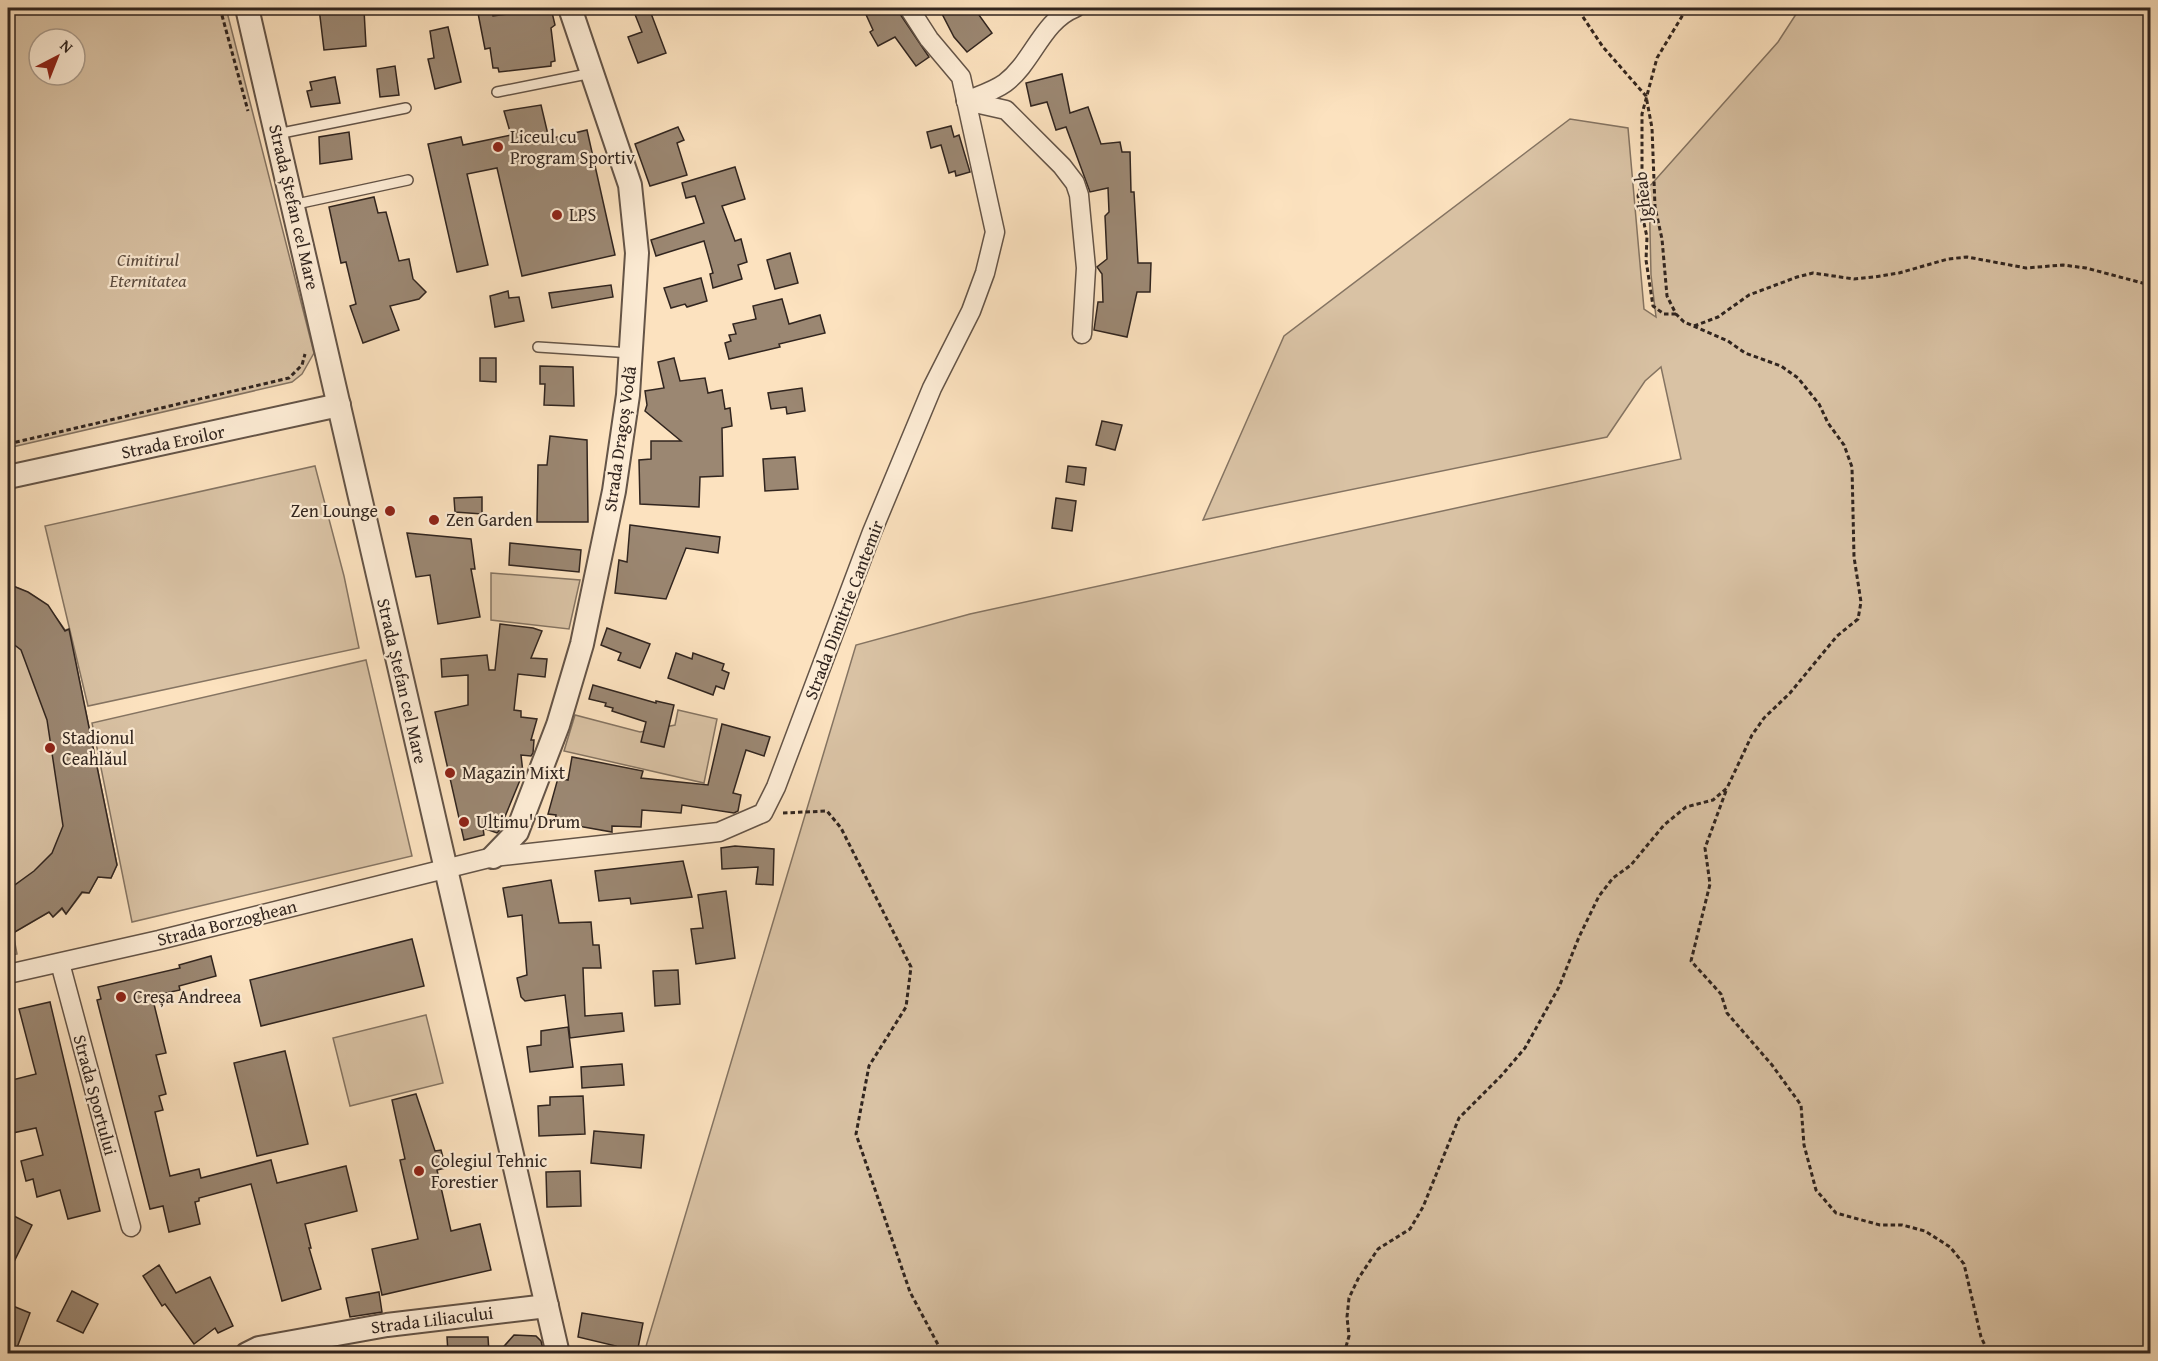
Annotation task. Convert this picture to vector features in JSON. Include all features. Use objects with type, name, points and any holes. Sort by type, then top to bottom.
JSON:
[{"type":"street","name":"Strada Ștefan cel Mare","points":[[247,8],[558,1353]]},
{"type":"street","name":"Strada Dragoș Vodă","points":[[493,857],[517,832],[558,725],[582,644],[614,491],[628,395],[637,253],[631,194],[570,8]]},
{"type":"street","name":"Strada Dimitrie Cantemir","points":[[764,813],[776,787],[872,532],[933,388],[970,311],[985,273],[995,232],[961,77],[928,39],[909,8]]},
{"type":"street","points":[[966,101],[1004,84],[1050,26],[1067,11],[1075,8]]},
{"type":"street","points":[[966,101],[1006,110],[1062,166],[1075,183],[1079,195],[1086,268],[1082,334]]},
{"type":"street","name":"Strada Eroilor","points":[[8,477],[339,405]]},
{"type":"street","points":[[446,869],[493,857],[719,832],[764,813]]},
{"type":"street","name":"Strada Borzoghean","points":[[8,974],[446,869]]},
{"type":"street","name":"Strada Sportului","points":[[60,963],[131,1227]]},
{"type":"street","name":"Strada Liliacului","points":[[247,1353],[260,1348],[387,1325],[547,1306]]},
{"type":"lane","points":[[498,92],[593,73]]},
{"type":"lane","points":[[277,134],[406,108]]},
{"type":"lane","points":[[292,205],[408,180]]},
{"type":"lane","points":[[538,346],[631,353]]},
{"type":"path","points":[[220,8],[250,117]]},
{"type":"path","points":[[1576,8],[1604,48],[1646,96]]},
{"type":"path","points":[[1687,8],[1657,58],[1642,114],[1642,183],[1638,196],[1647,237],[1646,260],[1653,306],[1664,314],[1676,314],[1707,334],[1728,341],[1745,353],[1781,366],[1798,378],[1819,404],[1828,423],[1844,445],[1852,467],[1854,557],[1861,602],[1858,619],[1837,636],[1790,693],[1764,718],[1752,735],[1727,788],[1705,848],[1710,884],[1691,961],[1721,994],[1727,1013],[1772,1065],[1801,1105],[1804,1145],[1816,1190],[1836,1213],[1880,1224],[1902,1225],[1925,1231],[1950,1247],[1964,1264],[1981,1337],[1989,1353]]},
{"type":"path","name":"Jgheab","points":[[1646,96],[1652,128],[1655,207],[1662,239],[1666,296],[1676,314]]},
{"type":"path","points":[[1694,326],[1718,317],[1749,296],[1797,277],[1813,273],[1854,279],[1874,277],[1899,273],[1948,259],[1967,257],[2026,268],[2062,264],[2151,285]]},
{"type":"path","points":[[8,444],[289,378],[302,365],[305,349]]},
{"type":"path","points":[[1344,1353],[1349,1336],[1347,1317],[1349,1298],[1358,1279],[1378,1249],[1410,1229],[1423,1207],[1459,1118],[1525,1048],[1559,987],[1578,937],[1599,896],[1614,878],[1631,866],[1664,825],[1686,807],[1713,800],[1727,788]]},
{"type":"path","points":[[764,813],[827,811],[841,828],[866,873],[911,967],[906,1007],[869,1066],[856,1134],[910,1292],[943,1353]]},
{"type":"path","points":[[2140,1353],[2151,1342]]},
{"type":"green space","name":"Cimitirul Eternitatea","points":[[8,8],[226,8],[314,353],[302,374],[292,382],[8,448]]},
{"type":"green space","points":[[1800,8],[2150,8],[2150,1353],[644,1353],[856,645],[970,614],[1681,459],[1661,367],[1645,381],[1607,437],[1203,520],[1284,336],[1570,119],[1628,128],[1644,309],[1656,317],[1651,275],[1649,187],[1778,42]]},
{"type":"green space","points":[[315,466],[344,576],[359,648],[88,706],[45,526]]},
{"type":"green space","points":[[491,573],[580,580],[569,629],[491,620]]},
{"type":"green space","name":"Stadionul Ceahlăul","points":[[8,584],[41,601],[65,630],[69,629],[117,865],[111,878],[98,877],[89,893],[82,893],[66,914],[62,909],[53,917],[49,912],[13,933],[17,954],[8,956]]},
{"type":"green space","points":[[366,660],[412,856],[132,922],[92,723]]},
{"type":"green space","points":[[678,710],[717,719],[704,783],[564,751],[575,715],[640,732],[675,725]]},
{"type":"green space","points":[[426,1015],[443,1083],[350,1106],[333,1038]]},
{"type":"building","points":[[319,8],[364,10],[366,46],[324,50]]},
{"type":"building","points":[[477,8],[491,8],[493,16],[551,8],[555,25],[551,28],[555,61],[551,62],[551,66],[499,72],[498,68],[493,68],[490,48],[485,49]]},
{"type":"building","points":[[649,8],[666,53],[638,63],[628,37],[642,32],[634,12]]},
{"type":"building","points":[[863,8],[896,8],[929,57],[916,66],[895,37],[878,46],[870,32],[873,30]]},
{"type":"building","points":[[939,8],[974,8],[992,33],[967,52],[954,37]]},
{"type":"building","points":[[448,27],[461,82],[435,89],[428,59],[434,58],[430,31]]},
{"type":"building","points":[[395,66],[399,95],[380,97],[377,69]]},
{"type":"building","points":[[1062,74],[1070,113],[1088,107],[1101,144],[1120,142],[1122,152],[1130,152],[1131,192],[1134,192],[1138,263],[1151,263],[1150,292],[1137,292],[1127,337],[1094,330],[1098,302],[1103,302],[1102,274],[1097,267],[1107,259],[1105,216],[1109,212],[1108,188],[1090,192],[1066,127],[1056,130],[1047,102],[1031,106],[1026,83]]},
{"type":"building","points":[[335,77],[340,103],[311,107],[307,91],[312,90],[310,82]]},
{"type":"building","name":"LPS","points":[[541,105],[549,139],[587,130],[615,255],[522,276],[497,168],[467,174],[488,265],[457,272],[428,144],[461,137],[463,145],[511,135],[504,111]]},
{"type":"building","points":[[951,126],[954,137],[959,135],[970,172],[956,176],[955,171],[949,173],[941,145],[931,148],[927,132]]},
{"type":"building","points":[[678,127],[684,140],[677,143],[687,175],[650,186],[635,144]]},
{"type":"building","points":[[349,132],[352,159],[320,164],[319,137]]},
{"type":"building","points":[[735,167],[745,199],[722,206],[735,241],[741,239],[747,262],[738,265],[742,279],[713,288],[710,274],[713,273],[704,241],[656,256],[651,240],[704,223],[695,196],[686,198],[682,183]]},
{"type":"building","points":[[374,197],[378,213],[386,212],[399,261],[409,259],[413,279],[426,292],[419,299],[390,306],[399,330],[363,343],[350,306],[356,304],[346,262],[341,263],[329,207]]},
{"type":"building","points":[[790,253],[798,283],[775,289],[767,260]]},
{"type":"building","points":[[701,278],[707,301],[687,307],[685,304],[671,308],[664,288]]},
{"type":"building","points":[[611,285],[613,297],[552,308],[549,293]]},
{"type":"building","points":[[508,291],[509,298],[519,297],[524,321],[495,327],[490,296]]},
{"type":"building","points":[[782,299],[789,324],[820,315],[825,333],[729,359],[725,343],[731,341],[729,335],[736,334],[733,324],[756,319],[753,306]]},
{"type":"building","points":[[480,358],[496,358],[496,382],[480,381]]},
{"type":"building","points":[[674,358],[680,381],[705,378],[708,393],[722,390],[725,409],[730,408],[732,426],[722,428],[723,476],[700,477],[699,507],[640,504],[639,460],[651,459],[651,441],[681,441],[645,411],[647,405],[645,391],[664,388],[658,362]]},
{"type":"building","points":[[540,366],[573,367],[574,406],[544,405],[545,384],[540,384]]},
{"type":"building","points":[[802,388],[805,411],[787,414],[786,407],[771,409],[768,393]]},
{"type":"building","points":[[1102,421],[1122,425],[1115,450],[1096,445]]},
{"type":"building","points":[[550,436],[587,440],[588,522],[537,522],[538,465],[547,465]]},
{"type":"building","points":[[795,457],[798,489],[765,491],[763,459]]},
{"type":"building","points":[[1068,466],[1086,468],[1084,485],[1066,482]]},
{"type":"building","points":[[482,497],[482,514],[455,512],[454,498]]},
{"type":"building","points":[[1056,498],[1076,501],[1072,531],[1052,528]]},
{"type":"building","points":[[630,525],[720,537],[718,553],[686,548],[666,599],[615,593],[619,560],[627,562]]},
{"type":"building","points":[[407,533],[471,539],[475,569],[471,569],[480,617],[438,624],[430,575],[416,577]]},
{"type":"building","points":[[510,543],[581,550],[579,572],[509,565]]},
{"type":"building","name":"Stadionul Ceahlăul","points":[[8,584],[28,592],[48,605],[65,631],[69,629],[117,865],[111,878],[98,877],[89,893],[82,892],[66,914],[62,908],[53,917],[49,912],[8,936],[8,890],[34,871],[52,853],[63,826],[47,720],[21,650],[8,640]]},
{"type":"building","points":[[500,624],[542,631],[531,658],[547,659],[545,677],[518,674],[514,710],[521,711],[521,717],[537,719],[531,740],[534,740],[533,753],[531,756],[521,755],[523,773],[499,831],[497,833],[483,828],[484,835],[464,840],[435,712],[468,705],[468,675],[442,677],[441,659],[487,655],[489,670],[495,670]]},
{"type":"building","points":[[607,628],[650,644],[640,668],[618,660],[621,653],[601,645]]},
{"type":"building","points":[[676,653],[692,659],[693,653],[724,664],[722,670],[729,673],[724,689],[716,686],[713,695],[668,678]]},
{"type":"building","points":[[593,685],[656,703],[656,701],[674,705],[664,747],[641,742],[646,722],[612,711],[613,708],[605,706],[606,703],[589,699]]},
{"type":"building","points":[[722,724],[770,737],[764,756],[746,750],[733,793],[741,795],[738,811],[734,813],[682,805],[681,813],[642,810],[641,827],[612,826],[612,832],[555,822],[556,815],[548,814],[558,778],[568,780],[572,757],[643,771],[641,778],[708,785]]},
{"type":"building","points":[[735,846],[774,849],[773,885],[756,884],[758,867],[722,869],[721,848]]},
{"type":"building","points":[[683,861],[692,897],[631,904],[630,898],[599,901],[595,871]]},
{"type":"building","points":[[551,880],[559,923],[591,922],[593,945],[599,945],[601,968],[583,968],[585,1016],[622,1013],[624,1031],[570,1038],[565,995],[525,1001],[521,997],[517,978],[527,975],[522,915],[508,917],[503,888]]},
{"type":"building","points":[[726,891],[735,958],[696,964],[691,929],[703,928],[698,895]]},
{"type":"building","points":[[412,939],[424,986],[261,1026],[250,980]]},
{"type":"building","points":[[211,956],[216,976],[179,986],[180,990],[152,996],[166,1053],[156,1055],[166,1094],[159,1096],[163,1110],[155,1112],[170,1176],[199,1169],[201,1178],[271,1160],[277,1183],[346,1166],[357,1211],[305,1224],[311,1248],[309,1248],[321,1289],[282,1301],[251,1184],[199,1198],[199,1201],[195,1202],[200,1224],[169,1232],[163,1206],[150,1209],[97,1000],[101,999],[98,987],[180,968],[179,965]]},
{"type":"building","points":[[678,970],[680,1004],[655,1006],[653,971]]},
{"type":"building","points":[[50,1002],[100,1211],[68,1219],[60,1190],[37,1197],[33,1179],[26,1181],[21,1161],[43,1155],[36,1128],[8,1134],[8,1081],[36,1074],[19,1009]]},
{"type":"building","points":[[568,1027],[573,1067],[530,1072],[527,1047],[541,1045],[541,1031]]},
{"type":"building","points":[[285,1051],[308,1144],[257,1156],[234,1063]]},
{"type":"building","points":[[622,1064],[624,1085],[582,1088],[581,1067]]},
{"type":"building","points":[[416,1094],[435,1151],[441,1150],[446,1168],[437,1170],[451,1231],[480,1224],[491,1270],[382,1295],[372,1249],[418,1239],[400,1160],[405,1159],[392,1100]]},
{"type":"building","points":[[583,1096],[585,1134],[539,1136],[538,1106],[550,1105],[550,1097]]},
{"type":"building","points":[[594,1131],[644,1135],[641,1168],[591,1163]]},
{"type":"building","points":[[580,1171],[581,1206],[547,1207],[546,1172]]},
{"type":"building","points":[[8,1213],[32,1225],[8,1274]]},
{"type":"building","points":[[159,1265],[176,1293],[210,1277],[233,1326],[218,1333],[215,1328],[194,1344],[165,1304],[162,1306],[143,1276]]},
{"type":"building","points":[[72,1291],[98,1304],[83,1333],[57,1321]]},
{"type":"building","points":[[379,1292],[382,1312],[350,1317],[346,1298]]},
{"type":"building","points":[[8,1304],[30,1313],[15,1353],[8,1353]]},
{"type":"building","points":[[582,1313],[643,1323],[637,1353],[615,1353],[616,1346],[578,1337]]},
{"type":"building","points":[[514,1335],[536,1336],[541,1341],[544,1353],[498,1353]]},
{"type":"building","points":[[447,1337],[488,1337],[489,1353],[448,1353]]},
{"type":"place","name":"Liceul cu Program Sportiv","points":[[498,147]]},
{"type":"place","name":"LPS","points":[[557,215]]},
{"type":"place","name":"Zen Lounge","points":[[390,511]]},
{"type":"place","name":"Zen Garden","points":[[434,520]]},
{"type":"place","name":"Stadionul Ceahlăul","points":[[50,748]]},
{"type":"place","name":"Magazin Mixt","points":[[450,773]]},
{"type":"place","name":"Ultimu' Drum","points":[[464,822]]},
{"type":"place","name":"Creșa Andreea","points":[[121,997]]},
{"type":"place","name":"Colegiul Tehnic Forestier","points":[[419,1171]]}]
